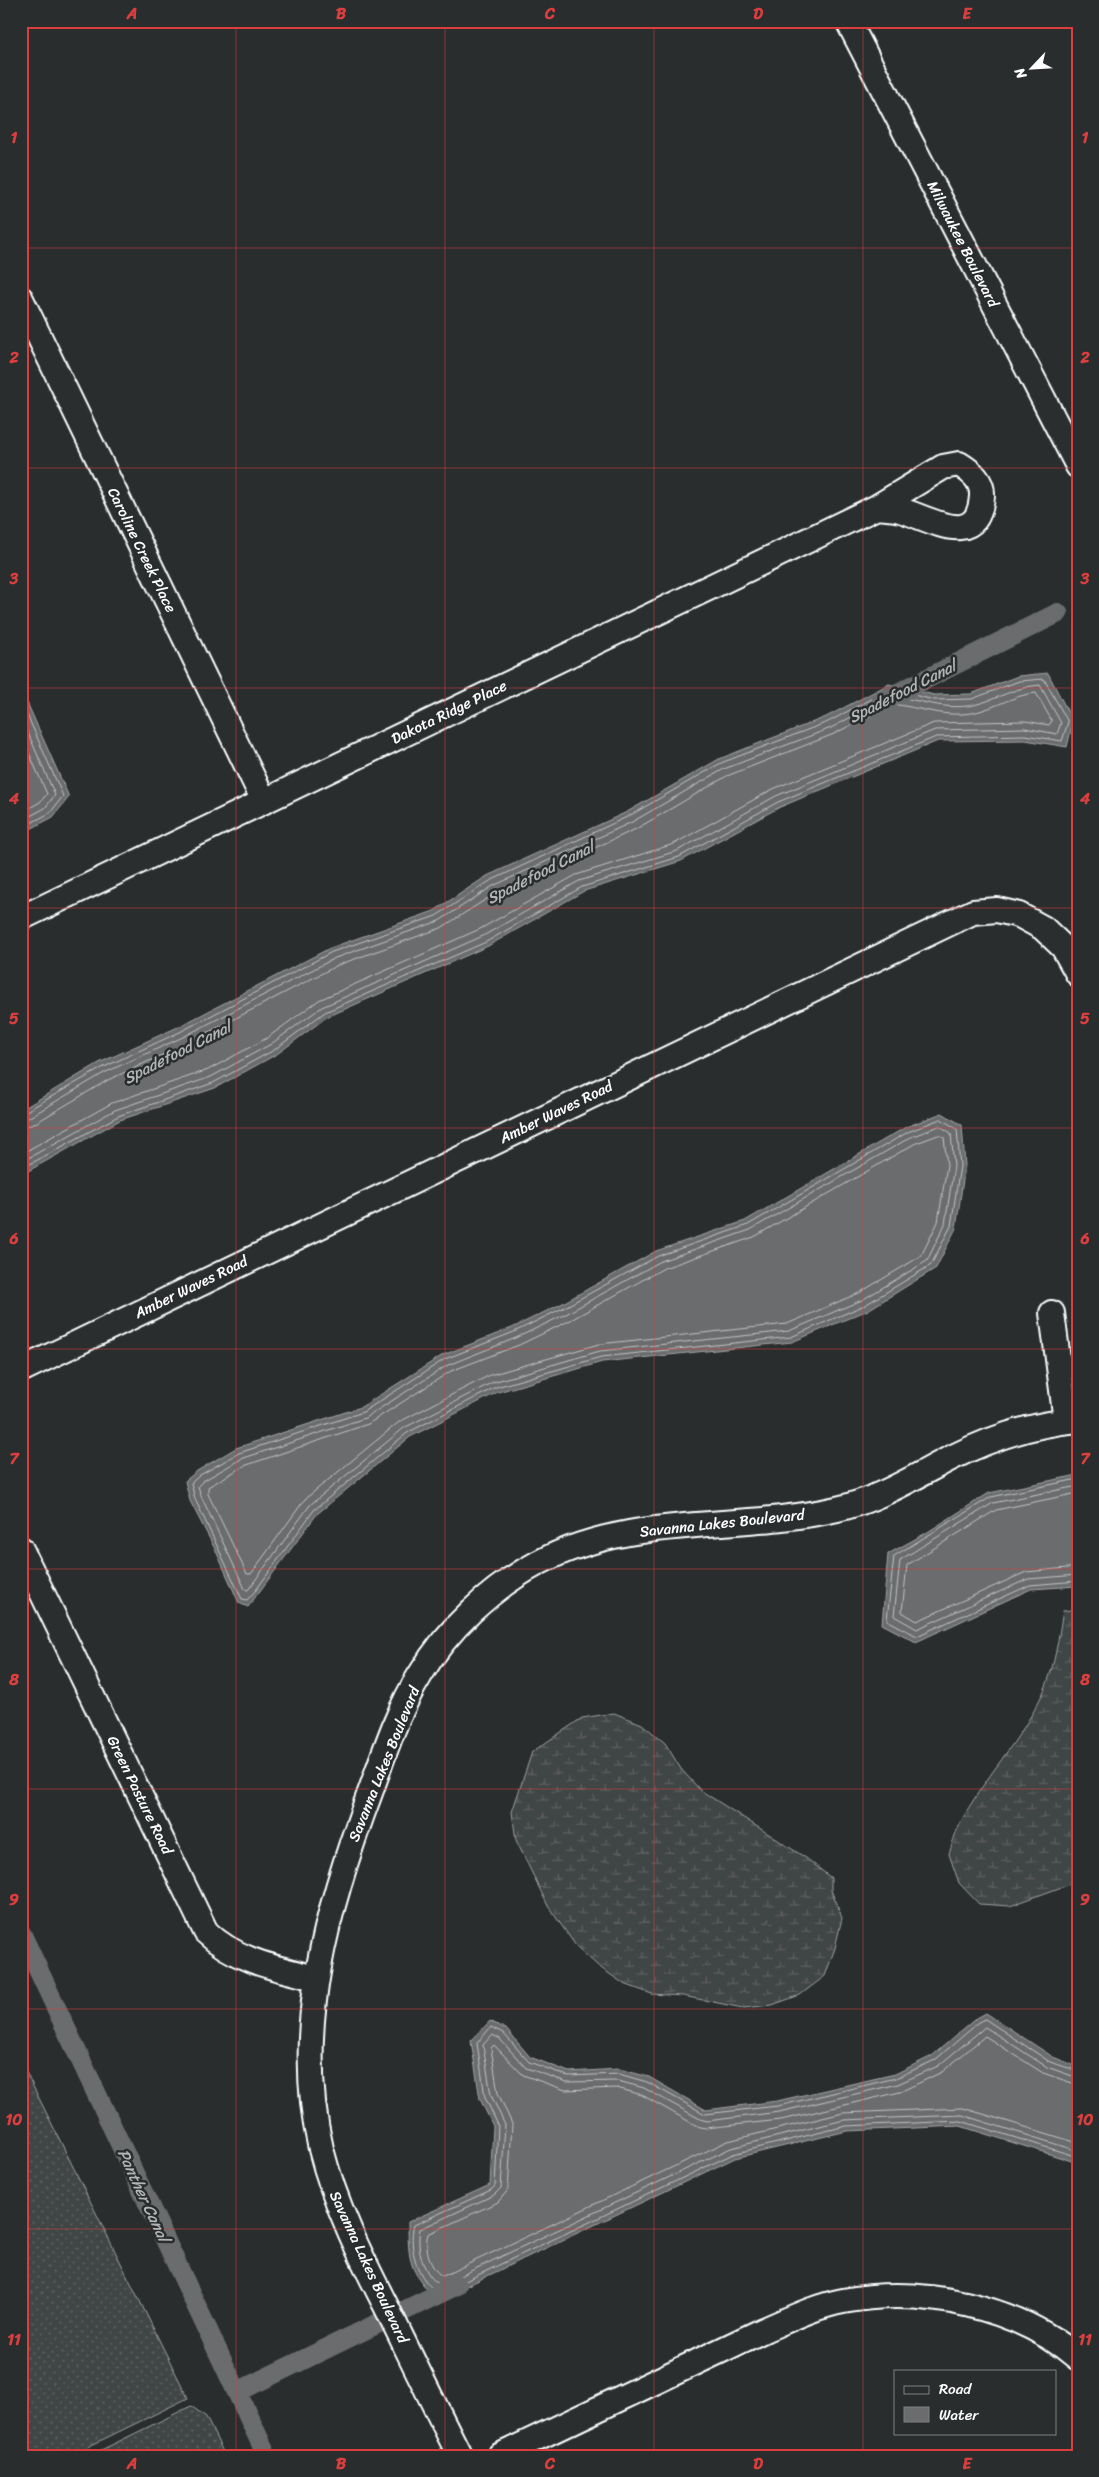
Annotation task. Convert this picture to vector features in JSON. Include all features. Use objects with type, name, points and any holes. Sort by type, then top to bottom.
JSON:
[{"type":"street","name":"Milwaukee Boulevard","points":[[848,21],[1078,466]]},
{"type":"street","name":"Caroline Creek Place","points":[[21,299],[264,801]]},
{"type":"street","name":"Dakota Ridge Place","points":[[21,918],[877,507]]},
{"type":"street","name":"Amber Waves Road","points":[[21,1370],[973,912],[997,910],[1019,915],[1042,928],[1063,947],[1078,974]]},
{"type":"street","points":[[1052,1312],[1072,1421]]},
{"type":"street","name":"Savanna Lakes Boulevard","points":[[460,2456],[360,2254],[331,2184],[321,2148],[312,2099],[310,2040],[316,1978],[334,1901],[355,1832],[400,1713],[420,1674],[442,1644],[470,1614],[500,1588],[538,1564],[574,1547],[655,1527],[760,1521],[803,1516],[841,1508],[878,1496],[991,1439],[1032,1427],[1072,1421]]},
{"type":"street","name":"Green Pasture Road","points":[[21,1549],[206,1932],[220,1946],[237,1955],[272,1967],[316,1978]]},
{"type":"street","points":[[499,2456],[764,2330],[804,2312],[842,2301],[874,2296],[934,2299],[987,2308],[1032,2328],[1078,2358]]},
{"type":"green space","points":[[1078,1609],[1078,1881],[1010,1906],[979,1904],[959,1883],[949,1854],[955,1836],[959,1825],[979,1791],[1024,1727],[1043,1693],[1053,1663],[1063,1611]]},
{"type":"green space","points":[[614,1713],[642,1724],[665,1743],[681,1769],[700,1790],[806,1858],[831,1878],[831,1890],[842,1918],[835,1948],[825,1976],[800,1995],[772,2005],[743,2008],[683,1996],[652,1994],[624,1984],[598,1966],[576,1946],[548,1906],[516,1840],[512,1812],[532,1752],[582,1718]]},
{"type":"green space","points":[[21,2062],[188,2398],[69,2456],[21,2456]]},
{"type":"green space","points":[[191,2406],[206,2417],[225,2456],[89,2456]]},
{"type":"water","points":[[1048,673],[1073,722],[1067,747],[1025,740],[938,741],[780,807],[681,861],[584,891],[488,946],[327,1017],[277,1054],[215,1088],[120,1120],[21,1175],[21,1110],[99,1063],[178,1027],[330,948],[434,911],[487,876],[627,812],[719,759],[826,717],[889,684],[934,695],[971,694],[1018,676]]},
{"type":"water","points":[[21,689],[69,797],[53,817],[21,834]]},
{"type":"water","points":[[942,1113],[962,1125],[965,1166],[956,1228],[936,1268],[868,1310],[792,1342],[602,1362],[498,1392],[410,1437],[317,1514],[248,1607],[239,1603],[216,1551],[190,1501],[185,1481],[197,1471],[236,1448],[361,1407],[443,1355],[512,1328],[561,1304],[656,1251],[745,1221],[906,1127]]},
{"type":"water","points":[[1078,1475],[1078,1586],[1031,1589],[916,1642],[882,1624],[888,1554],[926,1533],[989,1493]]},
{"type":"water","points":[[986,2013],[1053,2057],[1078,2067],[1078,2163],[960,2126],[847,2131],[735,2158],[437,2300],[421,2281],[412,2265],[408,2222],[490,2185],[493,2126],[480,2099],[471,2041],[490,2021],[506,2029],[530,2057],[569,2072],[619,2069],[649,2077],[706,2110],[777,2101],[895,2074],[932,2056],[975,2019]]},
{"type":"waterway","name":"Spadefood Canal","points":[[882,701],[1058,613]]},
{"type":"waterway","name":"Panther Canal","points":[[21,1933],[267,2456]]},
{"type":"waterway","points":[[237,2392],[457,2285]]}]
